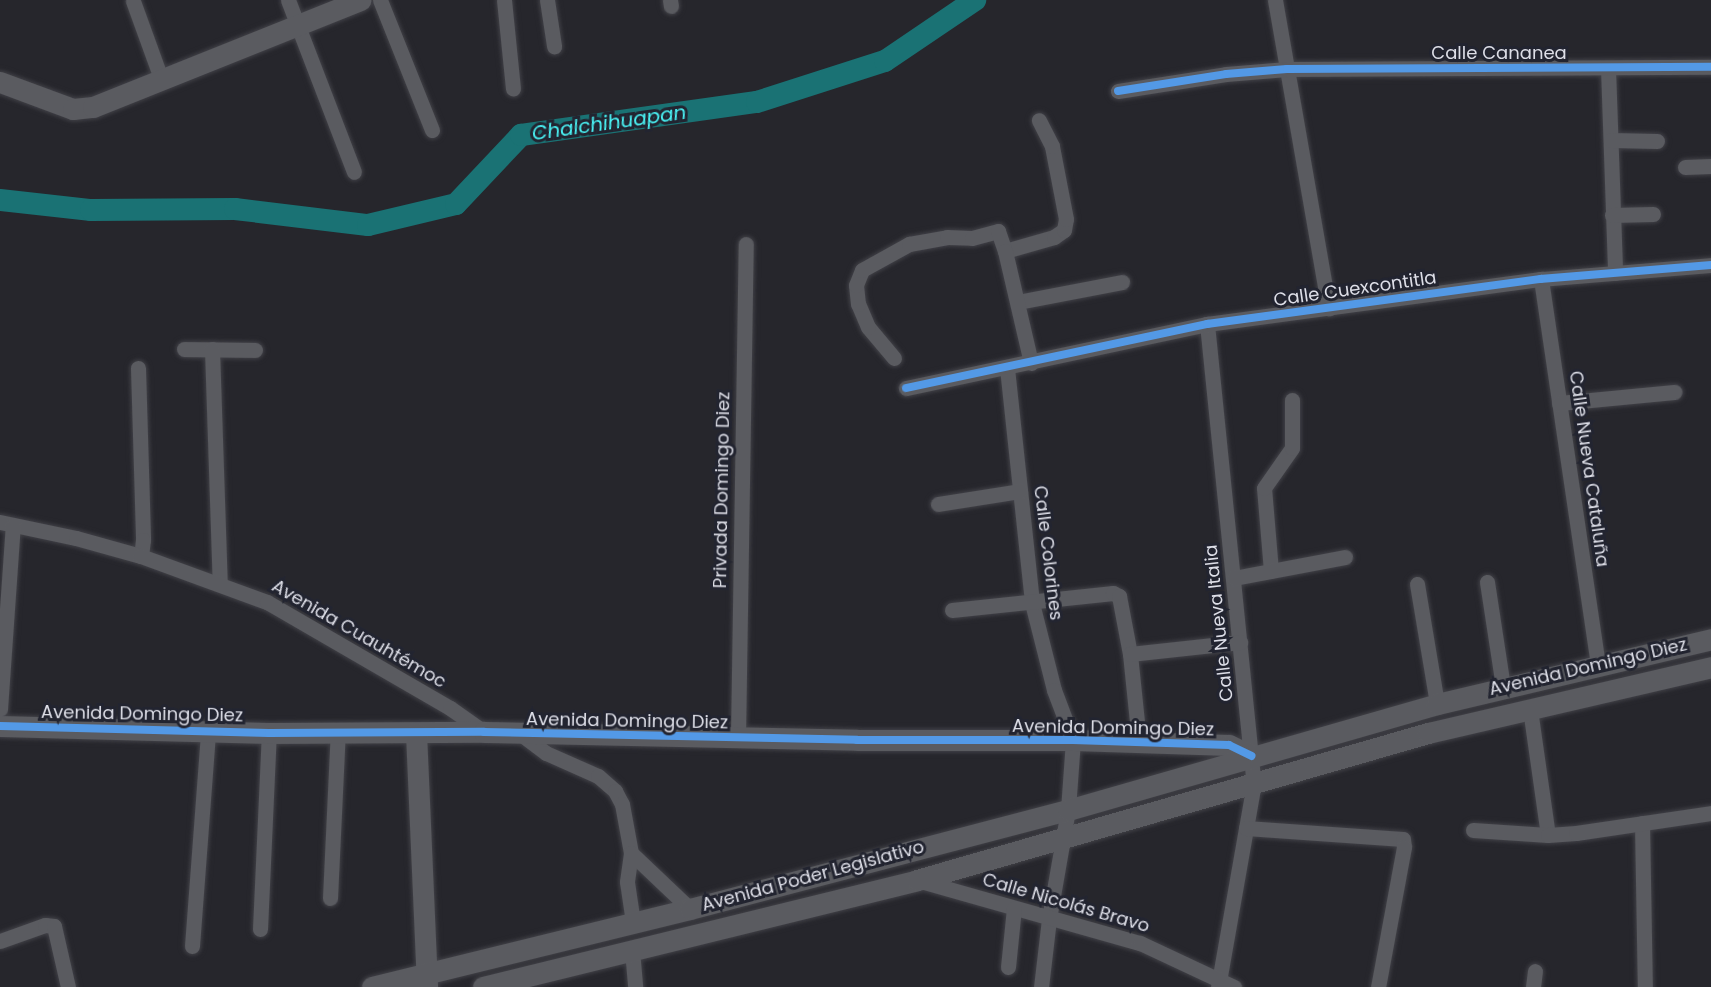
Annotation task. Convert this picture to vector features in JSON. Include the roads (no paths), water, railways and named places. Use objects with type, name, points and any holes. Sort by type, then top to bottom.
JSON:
[{"type":"main road","points":[[0,82],[74,109],[83,109],[162,81],[360,0]]},
{"type":"main road","name":"Avenida Domingo Diez","points":[[0,726],[269,733],[484,732],[522,735],[857,740],[1073,740],[1228,745],[1252,756],[1503,686],[1711,639]]},
{"type":"main road","name":"Avenida Domingo Diez","points":[[1254,783],[1428,733],[1711,667]]},
{"type":"main road","points":[[416,732],[426,981]]},
{"type":"main road","name":"Avenida Poder Legislativo","points":[[372,987],[426,981],[633,922],[1068,810],[1252,756]]},
{"type":"main road","name":"Avenida Poder Legislativo","points":[[496,986],[917,880],[1254,783]]},
{"type":"street","points":[[288,0],[354,172]]},
{"type":"street","points":[[380,0],[432,130]]},
{"type":"street","points":[[504,0],[513,89]]},
{"type":"street","points":[[547,0],[554,46]]},
{"type":"street","points":[[1275,0],[1329,308]]},
{"type":"street","points":[[133,1],[162,81]]},
{"type":"street","name":"Calle Cananea","points":[[1118,92],[1226,74],[1287,69],[1711,67]]},
{"type":"street","points":[[1608,68],[1615,273]]},
{"type":"street","points":[[1005,251],[1054,237],[1064,230],[1066,219],[1052,146],[1039,120]]},
{"type":"street","points":[[1611,140],[1657,141]]},
{"type":"street","points":[[1685,167],[1711,166]]},
{"type":"street","points":[[1612,215],[1653,214]]},
{"type":"street","points":[[894,358],[868,327],[858,304],[856,285],[862,270],[909,244],[946,237],[972,238],[998,231],[1018,302],[1031,363]]},
{"type":"street","name":"Privada Domingo Diez","points":[[738,737],[746,244]]},
{"type":"street","name":"Calle Cuexcontitla","points":[[906,388],[1207,324],[1541,279],[1711,265]]},
{"type":"street","name":"Calle Nueva Cataluña","points":[[1541,279],[1598,665]]},
{"type":"street","points":[[1018,302],[1122,282]]},
{"type":"street","name":"Calle Nueva Italia","points":[[1207,324],[1254,783],[1218,983]]},
{"type":"street","points":[[184,349],[255,350]]},
{"type":"street","points":[[212,349],[220,584]]},
{"type":"street","points":[[138,368],[143,540],[141,556]]},
{"type":"street","name":"Calle Colorines","points":[[1007,368],[1032,603],[1054,690],[1073,740],[1068,810],[1049,919],[1041,987]]},
{"type":"street","points":[[1559,403],[1674,392]]},
{"type":"street","points":[[1270,571],[1264,488],[1292,448],[1292,400]]},
{"type":"street","points":[[938,504],[1020,491]]},
{"type":"street","points":[[0,709],[6,524]]},
{"type":"street","name":"Avenida Cuauhtémoc","points":[[6,524],[76,538],[141,556],[267,602],[450,708],[484,732]]},
{"type":"street","points":[[1233,578],[1345,557]]},
{"type":"street","points":[[1487,582],[1503,686]]},
{"type":"street","points":[[1417,584],[1437,704]]},
{"type":"street","points":[[952,610],[1113,593],[1119,596],[1130,654],[1137,722]]},
{"type":"street","points":[[1130,654],[1240,642]]},
{"type":"street","points":[[1530,709],[1548,835]]},
{"type":"street","points":[[192,946],[208,731]]},
{"type":"street","points":[[330,898],[338,731]]},
{"type":"street","points":[[260,929],[269,733]]},
{"type":"street","points":[[522,735],[546,753],[598,776],[615,790],[622,804],[631,853],[627,882],[633,922]]},
{"type":"street","points":[[1473,830],[1548,835],[1711,813]]},
{"type":"street","points":[[1642,824],[1646,987]]},
{"type":"street","points":[[1246,828],[1403,839],[1404,847],[1378,987]]},
{"type":"street","points":[[631,853],[690,909]]},
{"type":"street","name":"Calle Nicolás Bravo","points":[[917,880],[1140,943],[1218,983],[1234,987]]},
{"type":"street","points":[[1008,967],[1014,908]]},
{"type":"street","points":[[0,942],[45,925],[54,926],[68,987]]},
{"type":"street","points":[[632,950],[635,987]]},
{"type":"street","points":[[1533,987],[1535,971]]},
{"type":"waterway","name":"Chalchihuapan","points":[[0,200],[91,210],[235,209],[368,225],[456,204],[521,135],[757,102],[885,61],[975,0]]}]
